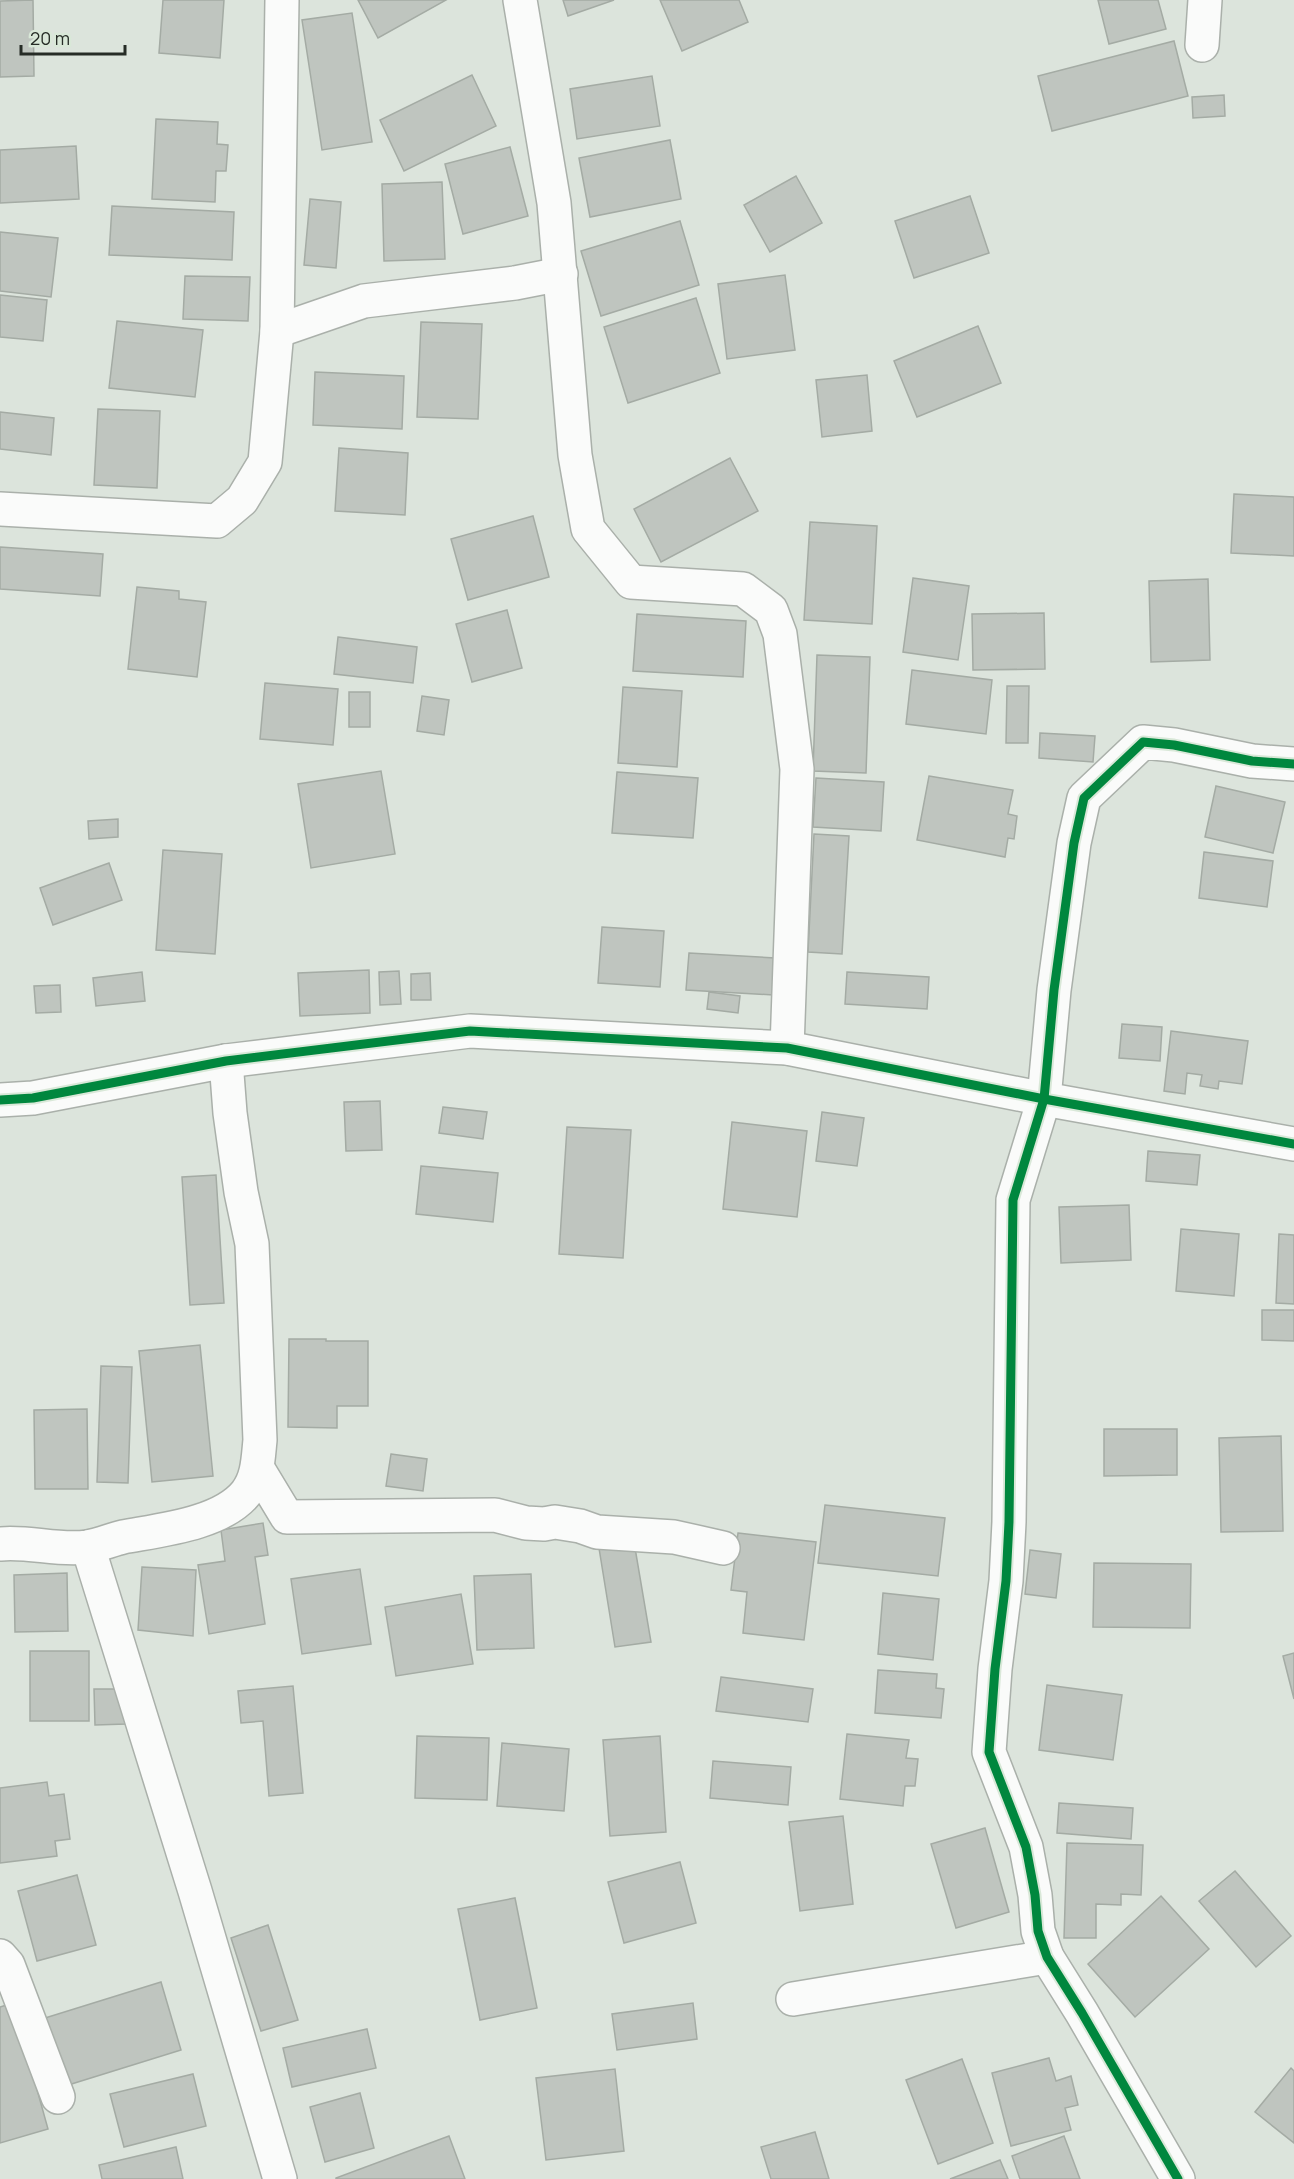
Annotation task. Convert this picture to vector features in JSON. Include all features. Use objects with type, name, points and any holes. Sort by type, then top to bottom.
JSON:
[{"type":"street","points":[[0,509],[217,521],[242,500],[265,462],[277,331],[282,0]]},
{"type":"street","points":[[520,0],[554,203],[575,455],[588,529],[631,582],[743,589],[771,610],[780,634],[796,769],[787,1048]]},
{"type":"street","points":[[1202,45],[1205,0]]},
{"type":"street","points":[[277,331],[364,301],[515,283],[561,274]]},
{"type":"street","points":[[1178,2179],[1047,1957],[1038,1931],[1035,1895],[1026,1847],[989,1752],[994,1668],[1006,1581],[1009,1522],[1013,1200],[1044,1099],[1054,990],[1074,843],[1084,798],[1143,742],[1174,745],[1252,761],[1294,764]]},
{"type":"street","points":[[0,1100],[33,1098],[226,1061],[470,1031],[787,1048],[1044,1099],[1294,1144]]},
{"type":"street","points":[[0,1544],[88,1547],[104,1541],[191,1524],[221,1513],[246,1493],[258,1469],[260,1440],[252,1244],[240,1192],[226,1061]]},
{"type":"street","points":[[0,1083],[33,1098]]},
{"type":"street","points":[[258,1469],[287,1517]]},
{"type":"street","points":[[221,1513],[287,1517],[495,1515],[526,1523],[555,1522],[580,1526],[597,1532],[674,1537],[723,1548]]},
{"type":"street","points":[[88,1547],[195,1891],[280,2179]]},
{"type":"street","points":[[793,1999],[1047,1957]]},
{"type":"street","points":[[3,1963],[58,2097]]},
{"type":"building","points":[[33,0],[34,76],[0,77],[0,1]]},
{"type":"building","points":[[163,0],[224,0],[220,58],[159,53]]},
{"type":"building","points":[[358,0],[446,0],[378,38]]},
{"type":"building","points":[[563,0],[614,0],[568,16]]},
{"type":"building","points":[[660,0],[739,0],[748,22],[682,51]]},
{"type":"building","points":[[1098,0],[1158,0],[1166,29],[1109,44]]},
{"type":"building","points":[[352,13],[372,142],[322,150],[302,20]]},
{"type":"building","points":[[1174,41],[1188,96],[1052,131],[1038,76]]},
{"type":"building","points":[[472,75],[496,126],[404,171],[380,120]]},
{"type":"building","points":[[652,76],[660,126],[577,139],[570,89]]},
{"type":"building","points":[[1224,95],[1225,116],[1193,118],[1192,97]]},
{"type":"building","points":[[156,119],[218,122],[217,144],[228,145],[226,171],[216,171],[215,202],[152,199]]},
{"type":"building","points":[[670,140],[681,199],[590,217],[579,158]]},
{"type":"building","points":[[76,146],[79,199],[0,203],[0,150]]},
{"type":"building","points":[[510,147],[528,216],[463,234],[445,164]]},
{"type":"building","points":[[796,176],[822,223],[770,252],[744,205]]},
{"type":"building","points":[[442,182],[445,259],[384,261],[382,184]]},
{"type":"building","points":[[970,196],[989,253],[914,278],[895,221]]},
{"type":"building","points":[[310,199],[341,202],[336,268],[304,265]]},
{"type":"building","points":[[112,206],[234,212],[232,260],[109,255]]},
{"type":"building","points":[[680,221],[699,285],[601,316],[581,251]]},
{"type":"building","points":[[0,232],[58,238],[51,297],[0,291]]},
{"type":"building","points":[[785,275],[795,350],[727,359],[718,284]]},
{"type":"building","points":[[185,276],[250,277],[248,321],[183,319]]},
{"type":"building","points":[[0,295],[47,300],[43,341],[0,337]]},
{"type":"building","points":[[696,298],[720,373],[628,403],[604,327]]},
{"type":"building","points":[[117,321],[203,330],[195,397],[109,388]]},
{"type":"building","points":[[421,322],[482,324],[478,419],[417,417]]},
{"type":"building","points":[[978,326],[1001,383],[917,417],[894,361]]},
{"type":"building","points":[[315,372],[404,376],[402,429],[313,425]]},
{"type":"building","points":[[867,375],[872,431],[822,437],[816,380]]},
{"type":"building","points":[[98,409],[160,411],[157,488],[94,485]]},
{"type":"building","points":[[0,412],[54,418],[51,455],[0,449]]},
{"type":"building","points":[[339,448],[408,453],[405,515],[335,511]]},
{"type":"building","points":[[730,458],[758,511],[661,562],[634,509]]},
{"type":"building","points":[[1234,494],[1294,497],[1294,556],[1231,553]]},
{"type":"building","points":[[533,516],[549,577],[468,600],[451,539]]},
{"type":"building","points":[[810,522],[877,526],[872,624],[804,620]]},
{"type":"building","points":[[0,547],[103,554],[100,596],[0,589]]},
{"type":"building","points":[[913,578],[969,586],[958,660],[903,652]]},
{"type":"building","points":[[1208,579],[1210,660],[1151,662],[1149,581]]},
{"type":"building","points":[[137,587],[179,591],[179,599],[206,602],[197,677],[128,669]]},
{"type":"building","points":[[507,610],[522,668],[472,682],[456,624]]},
{"type":"building","points":[[1044,613],[1045,669],[973,670],[972,614]]},
{"type":"building","points":[[637,614],[746,621],[743,677],[633,671]]},
{"type":"building","points":[[338,637],[417,647],[413,683],[334,674]]},
{"type":"building","points":[[817,655],[870,657],[866,773],[813,771]]},
{"type":"building","points":[[912,670],[992,680],[986,734],[906,724]]},
{"type":"building","points":[[265,683],[338,689],[333,745],[260,739]]},
{"type":"building","points":[[1007,686],[1029,686],[1028,743],[1006,743]]},
{"type":"building","points":[[623,687],[682,691],[677,767],[618,763]]},
{"type":"building","points":[[349,692],[370,692],[370,727],[349,727]]},
{"type":"building","points":[[422,696],[449,700],[444,735],[417,731]]},
{"type":"building","points":[[1040,733],[1095,736],[1093,762],[1039,758]]},
{"type":"building","points":[[381,771],[395,854],[311,868],[298,784]]},
{"type":"building","points":[[617,772],[698,778],[693,838],[612,833]]},
{"type":"building","points":[[929,776],[1013,790],[1008,814],[1017,816],[1014,839],[1008,838],[1005,857],[917,840]]},
{"type":"building","points":[[816,778],[884,782],[881,831],[813,827]]},
{"type":"building","points":[[1216,786],[1285,802],[1273,853],[1205,837]]},
{"type":"building","points":[[118,819],[118,837],[89,839],[88,821]]},
{"type":"building","points":[[814,834],[849,836],[842,954],[808,952]]},
{"type":"building","points":[[163,850],[222,854],[215,954],[156,950]]},
{"type":"building","points":[[1204,852],[1273,861],[1267,907],[1199,898]]},
{"type":"building","points":[[109,863],[122,900],[53,925],[40,888]]},
{"type":"building","points":[[602,927],[664,931],[660,987],[598,983]]},
{"type":"building","points":[[689,953],[775,958],[773,995],[686,990]]},
{"type":"building","points":[[369,970],[370,1013],[300,1016],[298,973]]},
{"type":"building","points":[[399,971],[401,1004],[380,1005],[379,972]]},
{"type":"building","points":[[142,972],[145,1001],[96,1006],[93,978]]},
{"type":"building","points":[[847,972],[929,977],[927,1009],[845,1004]]},
{"type":"building","points":[[430,973],[431,1000],[411,1000],[411,974]]},
{"type":"building","points":[[60,985],[61,1012],[36,1013],[34,986]]},
{"type":"building","points":[[709,992],[740,996],[738,1013],[707,1009]]},
{"type":"building","points":[[1122,1024],[1162,1027],[1160,1061],[1119,1058]]},
{"type":"building","points":[[1171,1031],[1248,1041],[1242,1084],[1219,1081],[1218,1089],[1200,1086],[1202,1075],[1187,1073],[1185,1094],[1164,1091]]},
{"type":"building","points":[[380,1101],[382,1150],[346,1151],[344,1102]]},
{"type":"building","points":[[443,1107],[487,1112],[483,1139],[439,1133]]},
{"type":"building","points":[[822,1112],[864,1118],[857,1166],[816,1161]]},
{"type":"building","points":[[732,1122],[807,1131],[797,1217],[723,1209]]},
{"type":"building","points":[[567,1127],[631,1130],[623,1258],[559,1254]]},
{"type":"building","points":[[1148,1151],[1200,1155],[1197,1185],[1146,1181]]},
{"type":"building","points":[[421,1166],[498,1173],[493,1222],[416,1214]]},
{"type":"building","points":[[216,1175],[224,1303],[190,1305],[182,1177]]},
{"type":"building","points":[[1129,1205],[1131,1260],[1061,1263],[1059,1207]]},
{"type":"building","points":[[1181,1229],[1239,1234],[1234,1296],[1176,1291]]},
{"type":"building","points":[[1279,1234],[1294,1235],[1294,1304],[1276,1303]]},
{"type":"building","points":[[1262,1310],[1294,1310],[1294,1341],[1262,1340]]},
{"type":"building","points":[[289,1339],[368,1341],[368,1406],[337,1406],[337,1428],[288,1427]]},
{"type":"building","points":[[200,1345],[213,1476],[152,1482],[139,1351]]},
{"type":"building","points":[[101,1366],[132,1367],[128,1483],[97,1482]]},
{"type":"building","points":[[87,1409],[88,1489],[35,1489],[34,1410]]},
{"type":"building","points":[[1104,1429],[1177,1429],[1177,1475],[1104,1476]]},
{"type":"building","points":[[1281,1436],[1283,1531],[1221,1532],[1219,1438]]},
{"type":"building","points":[[391,1454],[427,1459],[423,1491],[386,1486]]},
{"type":"building","points":[[825,1505],[945,1518],[938,1576],[818,1563]]},
{"type":"building","points":[[263,1523],[268,1555],[255,1557],[265,1624],[209,1634],[198,1565],[225,1561],[221,1530]]},
{"type":"building","points":[[738,1533],[816,1542],[804,1640],[743,1633],[747,1592],[731,1590]]},
{"type":"building","points":[[634,1542],[651,1642],[615,1647],[599,1548]]},
{"type":"building","points":[[1030,1550],[1061,1554],[1056,1598],[1025,1594]]},
{"type":"building","points":[[1094,1563],[1191,1564],[1190,1628],[1093,1627]]},
{"type":"building","points":[[142,1567],[196,1570],[193,1636],[138,1630]]},
{"type":"building","points":[[360,1569],[371,1644],[302,1654],[291,1579]]},
{"type":"building","points":[[67,1573],[68,1631],[15,1632],[14,1575]]},
{"type":"building","points":[[531,1574],[534,1648],[477,1650],[474,1576]]},
{"type":"building","points":[[883,1593],[939,1599],[933,1660],[878,1654]]},
{"type":"building","points":[[461,1594],[473,1664],[396,1676],[385,1607]]},
{"type":"building","points":[[30,1651],[89,1651],[89,1721],[30,1721]]},
{"type":"building","points":[[1294,1653],[1294,1699],[1283,1656]]},
{"type":"building","points":[[878,1670],[937,1674],[936,1688],[944,1689],[941,1718],[875,1713]]},
{"type":"building","points":[[721,1677],[813,1689],[808,1722],[716,1711]]},
{"type":"building","points":[[1047,1685],[1122,1695],[1113,1760],[1039,1750]]},
{"type":"building","points":[[293,1686],[303,1793],[269,1796],[263,1721],[241,1723],[238,1691]]},
{"type":"building","points":[[94,1689],[125,1689],[126,1724],[95,1725]]},
{"type":"building","points":[[847,1734],[909,1740],[906,1758],[918,1759],[915,1786],[905,1786],[903,1806],[840,1799]]},
{"type":"building","points":[[417,1736],[489,1738],[487,1800],[415,1798]]},
{"type":"building","points":[[660,1736],[666,1832],[610,1836],[603,1740]]},
{"type":"building","points":[[502,1743],[569,1749],[564,1811],[497,1806]]},
{"type":"building","points":[[713,1761],[791,1767],[788,1805],[710,1798]]},
{"type":"building","points":[[47,1782],[49,1796],[64,1794],[70,1839],[55,1841],[57,1856],[0,1863],[0,1788]]},
{"type":"building","points":[[1059,1803],[1133,1808],[1131,1839],[1057,1833]]},
{"type":"building","points":[[843,1816],[853,1904],[800,1911],[789,1822]]},
{"type":"building","points":[[985,1828],[1009,1912],[956,1928],[931,1844]]},
{"type":"building","points":[[1067,1843],[1143,1845],[1141,1895],[1121,1894],[1121,1905],[1096,1904],[1096,1938],[1064,1938]]},
{"type":"building","points":[[680,1862],[696,1923],[624,1943],[608,1882]]},
{"type":"building","points":[[1235,1871],[1291,1936],[1256,1967],[1199,1901]]},
{"type":"building","points":[[77,1875],[96,1945],[37,1961],[18,1891]]},
{"type":"building","points":[[1161,1896],[1209,1949],[1135,2017],[1088,1964]]},
{"type":"building","points":[[515,1898],[537,2008],[480,2020],[458,1909]]},
{"type":"building","points":[[268,1925],[298,2020],[261,2031],[231,1938]]},
{"type":"building","points":[[161,1982],[181,2050],[65,2086],[45,2018]]},
{"type":"building","points":[[13,2003],[48,2129],[0,2143],[0,2007]]},
{"type":"building","points":[[693,2003],[697,2039],[617,2050],[612,2014]]},
{"type":"building","points":[[367,2029],[376,2068],[292,2087],[283,2048]]},
{"type":"building","points":[[1049,2058],[1056,2081],[1071,2076],[1078,2105],[1065,2108],[1071,2130],[1011,2146],[992,2073]]},
{"type":"building","points":[[962,2059],[993,2143],[938,2164],[906,2080]]},
{"type":"building","points":[[1291,2068],[1294,2071],[1294,2143],[1255,2112]]},
{"type":"building","points":[[615,2069],[624,2151],[546,2160],[536,2078]]},
{"type":"building","points":[[193,2074],[206,2126],[124,2147],[110,2094]]},
{"type":"building","points":[[360,2093],[374,2148],[325,2162],[310,2107]]},
{"type":"building","points":[[815,2132],[829,2179],[771,2179],[761,2147]]},
{"type":"building","points":[[449,2136],[465,2179],[336,2179],[336,2178]]},
{"type":"building","points":[[1064,2136],[1080,2179],[1020,2179],[1012,2156]]},
{"type":"building","points":[[176,2147],[183,2179],[102,2179],[99,2165]]},
{"type":"building","points":[[1000,2160],[1008,2179],[950,2179]]},
{"type":"cycle path","points":[[1178,2179],[1047,1957],[1038,1931],[1035,1895],[1026,1847],[989,1752],[995,1669],[1006,1581],[1009,1522],[1013,1200],[1044,1099],[1054,990],[1074,843],[1084,798],[1143,742],[1174,745],[1252,761],[1294,764]]},
{"type":"cycle path","points":[[0,1100],[33,1098],[226,1061],[470,1031],[787,1048],[1044,1099],[1294,1144]]}]
